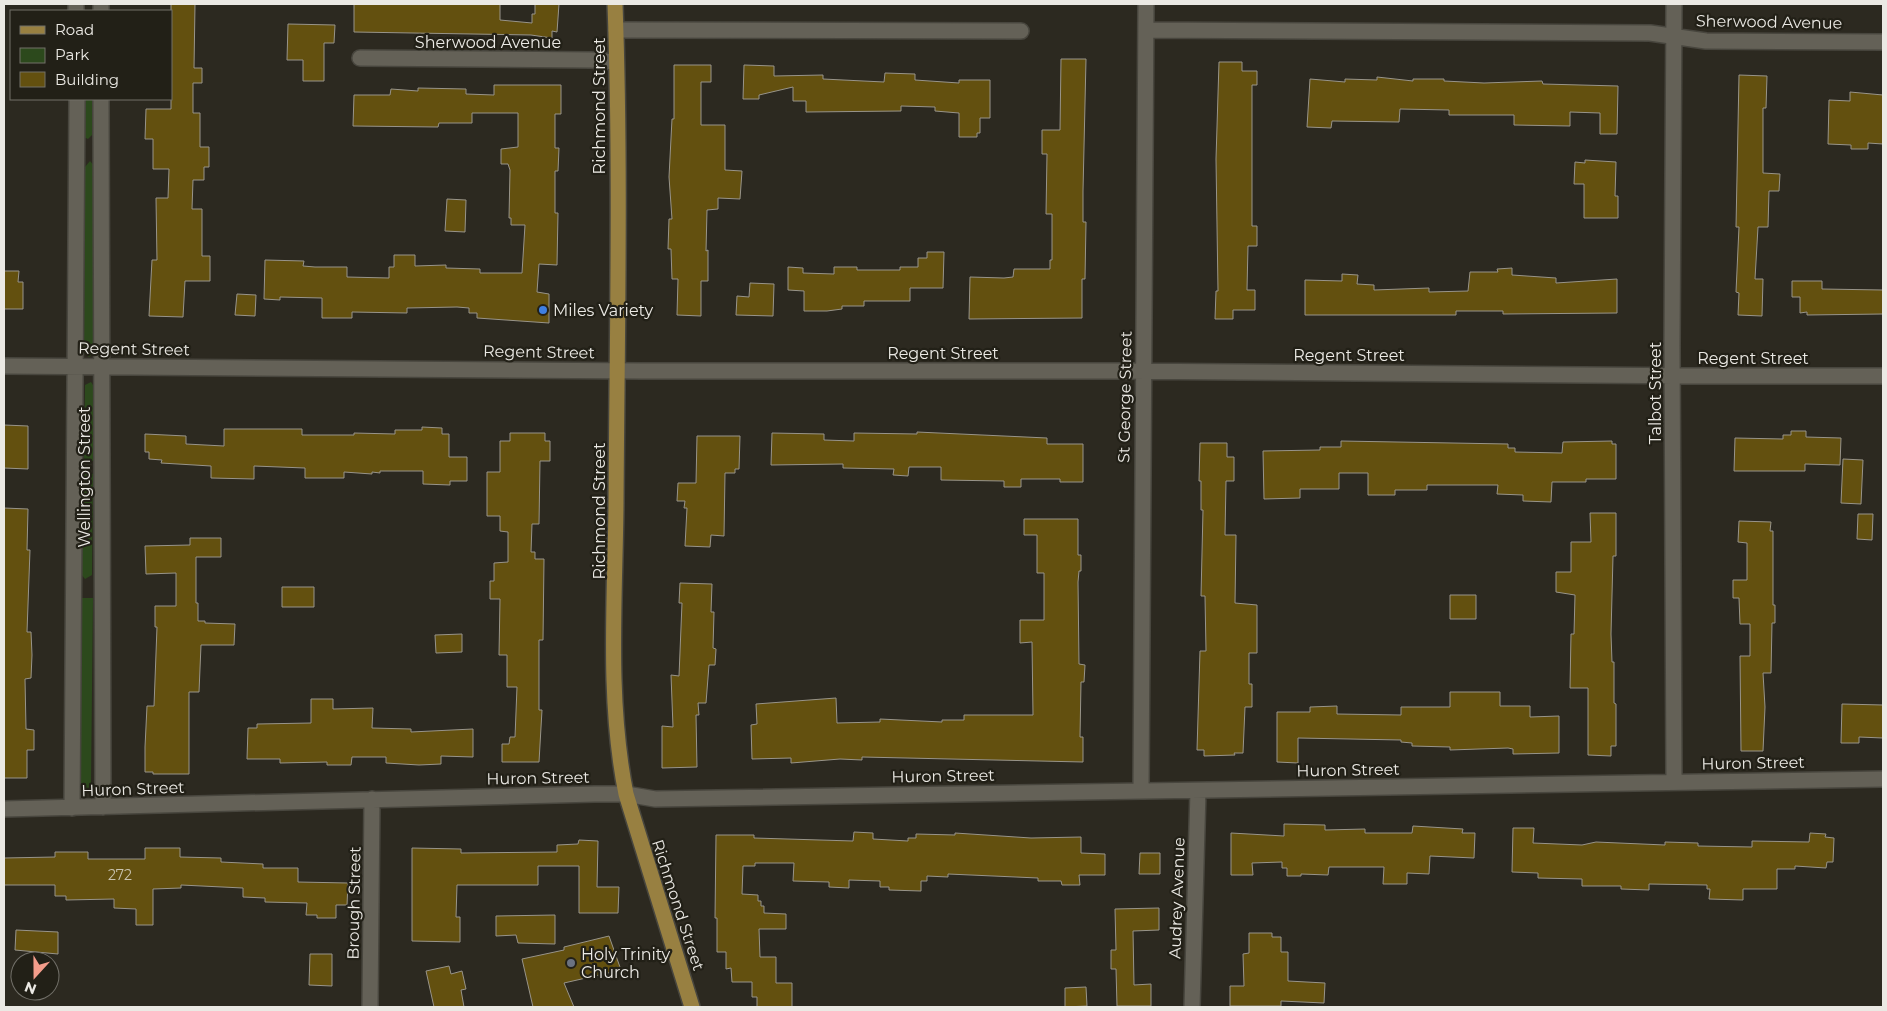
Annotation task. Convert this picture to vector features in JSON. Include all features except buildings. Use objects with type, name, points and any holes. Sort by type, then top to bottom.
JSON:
[{"type":"main road","name":"Richmond Street","points":[[616,4],[617,371],[615,694],[621,768],[626,794],[692,1007]]},
{"type":"street","name":"St George Street","points":[[1141,790],[1146,4]]},
{"type":"street","name":"Talbot Street","points":[[1674,4],[1672,375],[1674,782]]},
{"type":"street","points":[[616,30],[1021,31]]},
{"type":"street","name":"Sherwood Avenue","points":[[1146,30],[1650,32],[1706,41],[1883,42]]},
{"type":"street","name":"Sherwood Avenue","points":[[360,58],[591,60],[616,62]]},
{"type":"street","name":"Wellington Street","points":[[72,808],[77,100]]},
{"type":"street","name":"Wellington Street","points":[[101,100],[103,807]]},
{"type":"street","points":[[77,148],[101,147]]},
{"type":"street","name":"Regent Street","points":[[4,366],[75,365],[617,371],[1143,371],[1883,376]]},
{"type":"street","name":"Huron Street","points":[[4,809],[626,794],[655,799],[1883,779]]},
{"type":"street","name":"Audrey Avenue","points":[[1192,1007],[1198,791]]},
{"type":"street","name":"Brough Street","points":[[370,1007],[372,799]]},
{"type":"green space","points":[[82,100],[92,100],[92,135],[88,139],[82,136]]},
{"type":"green space","points":[[90,161],[94,166],[95,351],[89,357],[84,353],[85,167]]},
{"type":"green space","points":[[91,382],[95,388],[95,459],[90,463],[84,460],[85,385]]},
{"type":"green space","points":[[88,472],[93,474],[92,575],[85,579],[81,574],[83,476]]},
{"type":"green space","points":[[82,598],[93,598],[91,784],[87,791],[80,786]]},
{"type":"place","name":"Miles Variety","points":[[543,310]]},
{"type":"place","name":"Holy Trinity Church","points":[[571,963]]}]
